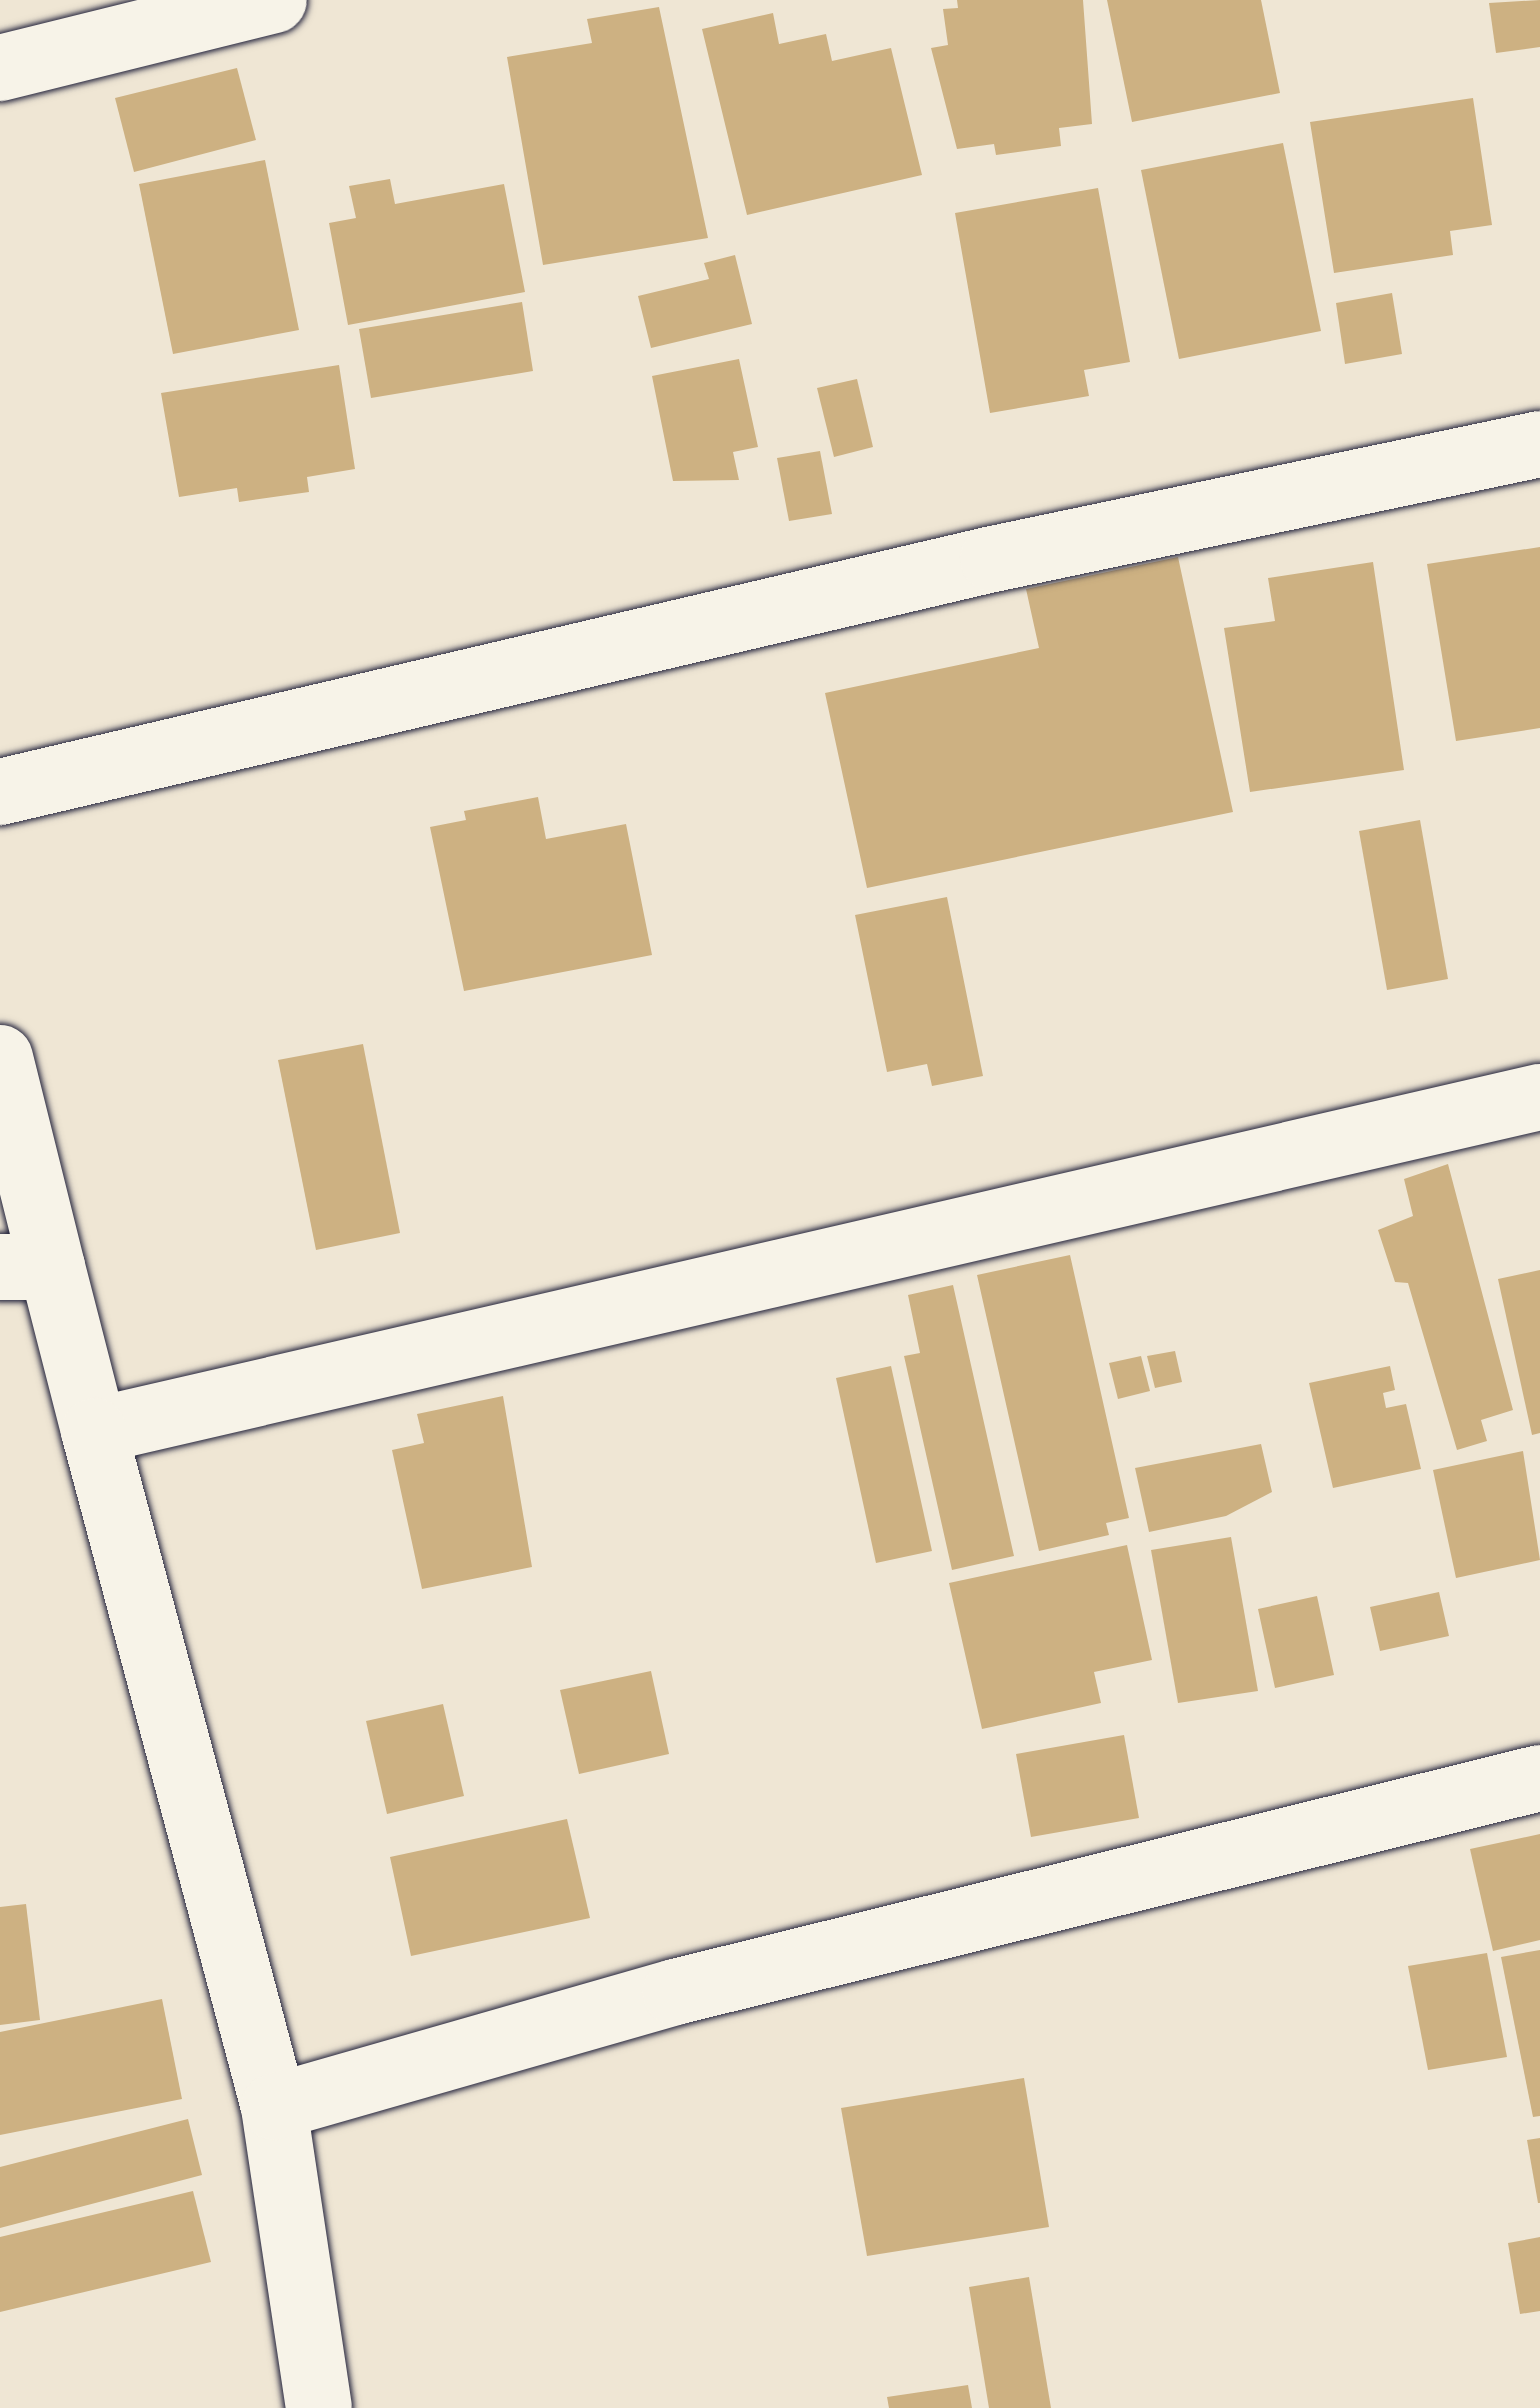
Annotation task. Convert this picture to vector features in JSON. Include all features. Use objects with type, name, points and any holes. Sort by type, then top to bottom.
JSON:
[{"type":"street","points":[[0,68],[274,0]]},
{"type":"street","points":[[0,792],[993,559],[1540,444]]},
{"type":"street","points":[[0,1058],[26,1267],[94,1431],[274,2107],[319,2408]]},
{"type":"street","points":[[94,1431],[1540,1097]]},
{"type":"street","points":[[274,2107],[675,1992],[1540,1778]]},
{"type":"building","points":[[957,0],[1083,0],[1092,124],[1059,128],[1061,146],[996,155],[994,144],[957,149],[931,48],[948,45],[943,9],[958,8]]},
{"type":"building","points":[[1107,0],[1261,0],[1280,93],[1132,122]]},
{"type":"building","points":[[1540,0],[1540,47],[1496,53],[1489,3]]},
{"type":"building","points":[[659,7],[708,238],[543,265],[507,57],[592,43],[587,19]]},
{"type":"building","points":[[773,13],[779,44],[826,34],[832,61],[891,48],[922,175],[747,215],[702,29]]},
{"type":"building","points":[[237,68],[256,140],[134,172],[115,98]]},
{"type":"building","points":[[1473,98],[1492,225],[1450,231],[1453,255],[1334,273],[1310,122]]},
{"type":"building","points":[[1283,143],[1321,331],[1179,359],[1141,170]]},
{"type":"building","points":[[265,160],[299,330],[173,354],[139,184]]},
{"type":"building","points":[[390,179],[395,204],[504,184],[525,292],[348,325],[329,223],[356,218],[349,186]]},
{"type":"building","points":[[1098,188],[1130,362],[1084,370],[1089,396],[990,413],[955,213]]},
{"type":"building","points":[[735,255],[752,324],[651,348],[638,296],[709,279],[704,263]]},
{"type":"building","points":[[1392,293],[1402,354],[1345,364],[1336,303]]},
{"type":"building","points":[[522,302],[533,371],[371,398],[359,329]]},
{"type":"building","points":[[739,359],[758,447],[733,452],[739,480],[673,481],[652,376]]},
{"type":"building","points":[[339,365],[355,469],[307,477],[309,492],[239,502],[237,488],[179,497],[161,393]]},
{"type":"building","points":[[857,379],[873,447],[834,457],[817,388]]},
{"type":"building","points":[[820,451],[832,514],[789,521],[777,458]]},
{"type":"building","points":[[1540,547],[1540,728],[1456,741],[1427,564]]},
{"type":"building","points":[[1178,557],[1233,812],[867,888],[825,693],[1039,648],[1026,589]]},
{"type":"building","points":[[1373,562],[1404,770],[1250,792],[1224,628],[1275,621],[1268,578]]},
{"type":"building","points":[[538,797],[546,839],[626,824],[652,955],[464,991],[430,827],[466,820],[464,811]]},
{"type":"building","points":[[1420,820],[1448,979],[1387,990],[1359,831]]},
{"type":"building","points":[[947,897],[983,1076],[932,1086],[927,1064],[887,1072],[855,915]]},
{"type":"building","points":[[363,1044],[400,1233],[316,1250],[278,1060]]},
{"type":"building","points":[[1448,1164],[1513,1410],[1481,1420],[1487,1441],[1457,1450],[1408,1283],[1395,1282],[1378,1230],[1413,1216],[1404,1179]]},
{"type":"building","points":[[1070,1255],[1129,1518],[1106,1523],[1109,1535],[1039,1551],[977,1275]]},
{"type":"building","points":[[1540,1270],[1540,1433],[1532,1435],[1498,1279]]},
{"type":"building","points":[[953,1285],[1014,1556],[952,1570],[904,1356],[920,1353],[908,1295]]},
{"type":"building","points":[[1175,1351],[1182,1382],[1155,1388],[1147,1356]]},
{"type":"building","points":[[1141,1356],[1150,1391],[1118,1399],[1109,1363]]},
{"type":"building","points":[[891,1366],[932,1551],[876,1563],[836,1378]]},
{"type":"building","points":[[1390,1366],[1395,1390],[1383,1393],[1386,1408],[1406,1404],[1421,1469],[1333,1488],[1309,1383]]},
{"type":"building","points":[[503,1396],[532,1567],[422,1589],[392,1450],[424,1443],[417,1414]]},
{"type":"building","points":[[1261,1444],[1272,1492],[1226,1516],[1149,1532],[1135,1468]]},
{"type":"building","points":[[1523,1451],[1540,1560],[1456,1578],[1433,1470]]},
{"type":"building","points":[[1231,1537],[1258,1691],[1178,1703],[1151,1550]]},
{"type":"building","points":[[1127,1545],[1152,1660],[1094,1672],[1101,1703],[982,1729],[949,1583]]},
{"type":"building","points":[[1439,1592],[1449,1636],[1380,1651],[1370,1607]]},
{"type":"building","points":[[1317,1596],[1334,1675],[1275,1688],[1258,1609]]},
{"type":"building","points":[[651,1671],[669,1754],[579,1774],[560,1690]]},
{"type":"building","points":[[443,1704],[464,1796],[387,1814],[366,1721]]},
{"type":"building","points":[[1124,1735],[1139,1818],[1031,1837],[1016,1754]]},
{"type":"building","points":[[567,1819],[590,1918],[411,1956],[390,1857]]},
{"type":"building","points":[[1540,1834],[1540,1940],[1493,1951],[1470,1849]]},
{"type":"building","points":[[26,1904],[40,2020],[0,2025],[0,1907]]},
{"type":"building","points":[[1540,1950],[1540,2116],[1533,2117],[1501,1957]]},
{"type":"building","points":[[1487,1953],[1507,2057],[1428,2070],[1408,1966]]},
{"type":"building","points":[[162,1999],[182,2099],[0,2135],[0,2032]]},
{"type":"building","points":[[1024,2078],[1049,2227],[867,2256],[841,2108]]},
{"type":"building","points":[[188,2119],[202,2175],[0,2228],[0,2167]]},
{"type":"building","points":[[1540,2138],[1540,2203],[1538,2203],[1527,2140]]},
{"type":"building","points":[[193,2191],[211,2262],[0,2312],[0,2237]]},
{"type":"building","points":[[1540,2237],[1540,2311],[1520,2314],[1508,2243]]},
{"type":"building","points":[[1029,2277],[1051,2408],[989,2408],[969,2287]]},
{"type":"building","points":[[968,2385],[972,2408],[889,2408],[887,2397]]}]
